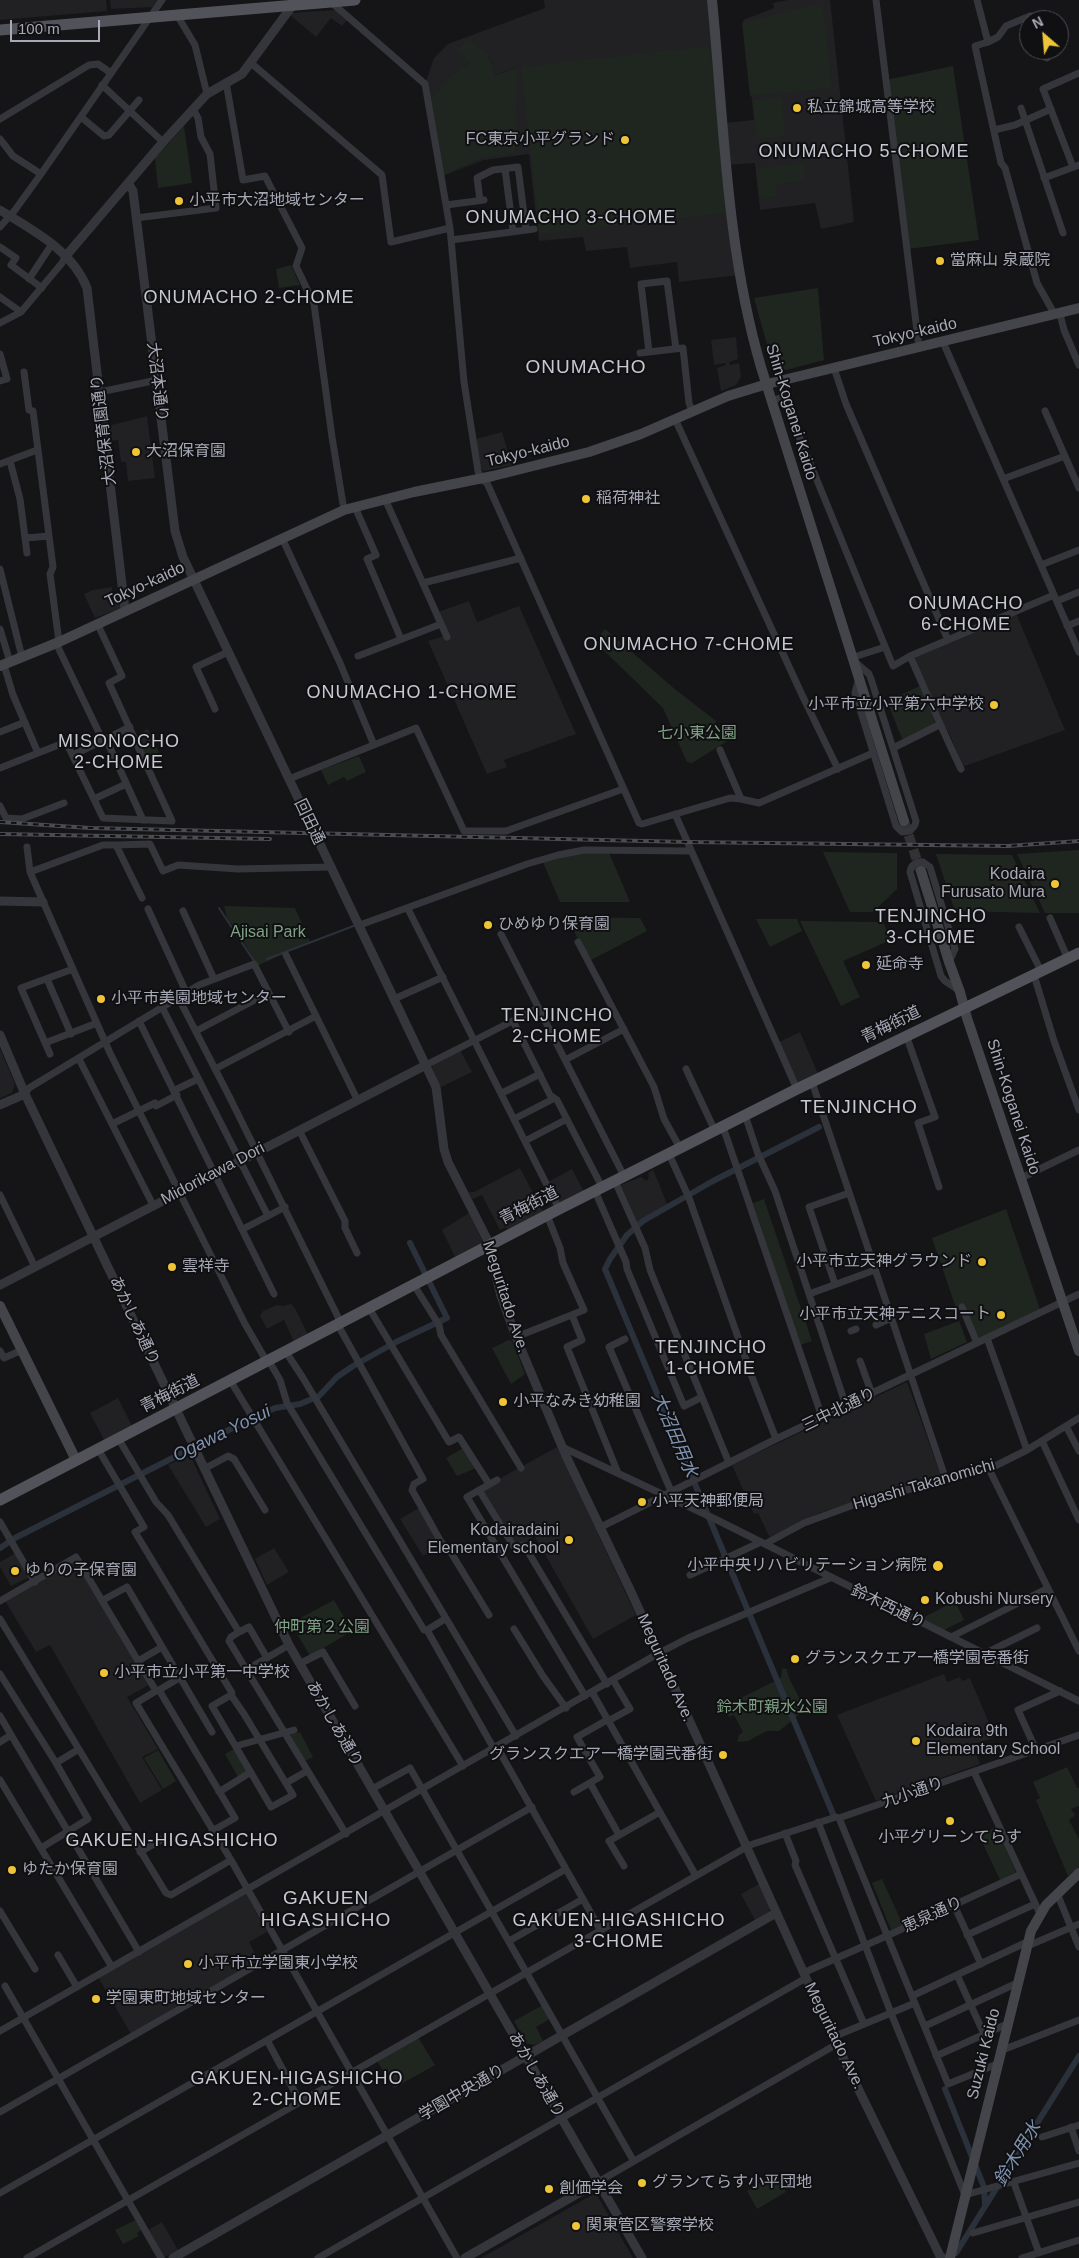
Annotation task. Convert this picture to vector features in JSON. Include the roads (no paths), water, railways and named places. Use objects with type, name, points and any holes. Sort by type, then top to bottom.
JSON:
[{"type":"main road","points":[[0,30],[177,15],[295,2],[355,0]]},
{"type":"main road","name":"Shin-Koganei Kaido","points":[[712,0],[739,276],[748,320],[904,821]]},
{"type":"main road","name":"Tokyo-kaido","points":[[5,664],[344,510],[385,499],[481,479],[600,449],[728,396],[767,384],[1079,308]]},
{"type":"main road","name":"Shin-Koganei Kaido","points":[[921,871],[949,962],[1079,1352]]},
{"type":"main road","name":"青梅街道","points":[[0,1500],[598,1189],[964,1006],[1079,953]]},
{"type":"main road","points":[[0,1306],[76,1460]]},
{"type":"main road","name":"Suzuki Kaido","points":[[950,2258],[1027,1942],[1040,1914],[1057,1893],[1079,1873]]},
{"type":"street","points":[[0,227],[41,174],[162,0]]},
{"type":"street","points":[[876,0],[919,347]]},
{"type":"street","points":[[977,0],[988,42]]},
{"type":"street","points":[[0,323],[21,312],[62,263],[64,257],[207,94],[242,74],[252,63],[295,2]]},
{"type":"street","points":[[331,2],[425,84],[450,228],[464,382],[478,471],[481,479],[487,483],[640,824],[730,798],[759,804],[873,753]]},
{"type":"street","points":[[177,15],[195,45],[207,94]]},
{"type":"street","points":[[1019,21],[1006,26],[998,37],[975,46],[1001,163],[1005,168],[1037,283],[1057,314],[1079,365]]},
{"type":"street","points":[[252,63],[382,175],[391,242],[450,228]]},
{"type":"street","points":[[0,119],[89,65],[98,64],[111,73]]},
{"type":"street","points":[[1044,178],[1076,166],[1043,89],[1079,73]]},
{"type":"street","points":[[226,82],[243,180],[266,176],[302,248],[296,266],[314,304],[344,510]]},
{"type":"street","points":[[102,85],[163,142]]},
{"type":"street","points":[[104,136],[109,135],[138,100]]},
{"type":"street","points":[[1021,108],[1063,233]]},
{"type":"street","points":[[994,130],[1015,125],[1050,109]]},
{"type":"street","points":[[136,218],[216,208],[210,154],[201,137],[198,118],[193,110]]},
{"type":"street","points":[[81,117],[112,142]]},
{"type":"street","points":[[0,139],[13,156],[41,174]]},
{"type":"street","points":[[446,205],[482,200],[477,178],[493,170],[518,167],[530,229],[450,240]]},
{"type":"street","points":[[505,169],[514,231]]},
{"type":"street","name":"大沼本通り","points":[[128,183],[133,191],[175,531],[183,556],[194,578]]},
{"type":"street","name":"大沼保育園通り","points":[[0,210],[52,244],[82,278],[88,293],[125,610]]},
{"type":"street","points":[[29,279],[52,244]]},
{"type":"street","points":[[0,247],[16,258],[11,265],[42,288]]},
{"type":"street","points":[[649,352],[641,284],[667,281],[676,349]]},
{"type":"street","points":[[0,297],[21,312]]},
{"type":"street","points":[[943,342],[1079,652]]},
{"type":"street","points":[[640,353],[683,348],[689,403],[692,411]]},
{"type":"street","points":[[0,354],[7,379],[0,381]]},
{"type":"street","points":[[834,368],[846,404],[948,640]]},
{"type":"street","points":[[24,372],[29,410],[33,411],[53,567],[50,574],[57,642],[143,820]]},
{"type":"street","points":[[100,392],[157,380]]},
{"type":"street","points":[[772,401],[783,397],[893,666],[910,656],[948,640],[1055,598],[1079,592]]},
{"type":"street","points":[[1045,411],[1079,488]]},
{"type":"street","points":[[675,419],[800,692],[838,769]]},
{"type":"street","points":[[0,464],[37,450]]},
{"type":"street","points":[[1003,479],[1065,456]]},
{"type":"street","points":[[10,461],[26,538],[27,553]]},
{"type":"street","points":[[385,499],[447,637]]},
{"type":"street","points":[[355,507],[376,555],[367,559],[401,639]]},
{"type":"street","points":[[26,538],[49,536]]},
{"type":"street","points":[[282,538],[374,745]]},
{"type":"street","points":[[1041,565],[1079,550]]},
{"type":"street","points":[[423,583],[520,558]]},
{"type":"street","points":[[0,569],[22,657]]},
{"type":"street","name":"回田通","points":[[194,578],[426,1065]]},
{"type":"street","points":[[1068,626],[1079,622]]},
{"type":"street","points":[[0,768],[66,742],[103,818],[172,821],[109,682],[122,676],[97,623]]},
{"type":"street","points":[[358,656],[441,624]]},
{"type":"street","points":[[0,629],[5,664],[13,696],[38,753]]},
{"type":"street","points":[[860,677],[854,693],[896,826],[902,832],[910,831],[916,825],[916,821],[871,679],[869,674],[854,660],[885,647]]},
{"type":"street","points":[[215,709],[196,667],[228,652]]},
{"type":"street","points":[[910,656],[939,726],[946,736],[961,769]]},
{"type":"street","points":[[0,732],[25,722]]},
{"type":"street","points":[[893,748],[939,726]]},
{"type":"street","points":[[73,755],[130,727]]},
{"type":"street","points":[[289,779],[416,728],[464,831],[506,831],[623,788]]},
{"type":"street","points":[[720,750],[741,799]]},
{"type":"street","points":[[94,799],[126,784]]},
{"type":"street","points":[[0,806],[6,818],[22,819],[64,803]]},
{"type":"street","points":[[675,814],[797,1089]]},
{"type":"street","points":[[30,872],[102,845],[150,844],[163,871],[178,865],[238,869],[332,868]]},
{"type":"street","points":[[116,845],[142,898]]},
{"type":"street","points":[[27,847],[30,872],[97,1023],[244,1324],[280,1380],[288,1405],[424,1630],[427,1630],[495,1748],[532,1807],[601,1930]]},
{"type":"street","points":[[360,925],[527,864],[558,855],[584,850],[691,851]]},
{"type":"street","points":[[949,962],[954,949],[930,867],[923,862],[918,862],[912,866],[910,872],[941,976],[960,992]]},
{"type":"street","points":[[0,901],[42,902]]},
{"type":"street","points":[[148,909],[186,992]]},
{"type":"street","points":[[408,909],[559,1209]]},
{"type":"street","points":[[183,911],[214,979]]},
{"type":"street","points":[[1050,918],[1068,958]]},
{"type":"street","points":[[1019,927],[1038,973],[1079,1110]]},
{"type":"street","points":[[500,934],[565,1060],[620,1178],[636,1228],[645,1248],[650,1270],[729,1463]]},
{"type":"street","points":[[578,942],[654,1087],[687,1195],[776,1439]]},
{"type":"street","points":[[286,955],[357,1099]]},
{"type":"street","points":[[0,1106],[25,1094],[29,1088],[186,992],[254,964],[289,1032]]},
{"type":"street","points":[[50,1054],[21,988],[73,969]]},
{"type":"street","points":[[394,999],[443,977]]},
{"type":"street","points":[[47,979],[70,1034]]},
{"type":"street","points":[[196,1032],[268,993]]},
{"type":"street","points":[[178,997],[285,1208],[358,1362],[423,1479],[414,1484],[412,1490],[441,1542],[450,1550],[489,1615]]},
{"type":"street","points":[[162,1006],[268,1216]]},
{"type":"street","points":[[426,1065],[538,1008]]},
{"type":"street","points":[[215,1069],[289,1032],[316,1016]]},
{"type":"street","points":[[139,1021],[176,1092],[274,1294]]},
{"type":"street","points":[[513,1021],[553,1098],[567,1119],[598,1189],[627,1269],[684,1406],[702,1397]]},
{"type":"street","points":[[45,1044],[97,1023]]},
{"type":"street","points":[[565,1060],[624,1029]]},
{"type":"street","name":"あかしあ通り","points":[[0,1034],[25,1094],[289,1645],[642,2258]]},
{"type":"street","points":[[906,1035],[935,1117],[918,1123],[939,1187]]},
{"type":"street","points":[[79,1059],[153,1206]]},
{"type":"street","name":"Midorikawa Dori","points":[[0,1285],[426,1065]]},
{"type":"street","name":"Meguritado Ave.","points":[[426,1065],[439,1099],[444,1149],[448,1162],[489,1245],[501,1296],[562,1447],[659,1653],[804,1976],[940,2256],[943,2258]]},
{"type":"street","points":[[686,1069],[738,1168],[822,1417]]},
{"type":"street","points":[[502,1093],[540,1074]]},
{"type":"street","points":[[112,1124],[155,1103],[156,1106],[198,1079]]},
{"type":"street","points":[[812,1082],[946,1480]]},
{"type":"street","points":[[514,1119],[553,1098]]},
{"type":"street","points":[[745,1115],[775,1191],[846,1406]]},
{"type":"street","points":[[525,1141],[567,1119]]},
{"type":"street","points":[[299,1130],[345,1221],[345,1228],[357,1253]]},
{"type":"street","points":[[1021,1178],[1079,1150]]},
{"type":"street","points":[[835,1284],[809,1207],[849,1193]]},
{"type":"street","points":[[0,1195],[35,1266]]},
{"type":"street","points":[[243,1229],[285,1208]]},
{"type":"street","points":[[516,1337],[584,1310],[563,1263],[560,1248],[547,1215]]},
{"type":"street","points":[[808,1294],[875,1270]]},
{"type":"street","points":[[423,1280],[442,1335],[521,1468]]},
{"type":"street","name":"三中北通り","points":[[599,1528],[776,1439],[1079,1294]]},
{"type":"street","points":[[962,1307],[977,1343]]},
{"type":"street","points":[[369,1308],[449,1442],[460,1437],[489,1484]]},
{"type":"street","points":[[572,1315],[582,1340],[567,1347],[618,1473]]},
{"type":"street","points":[[876,1325],[892,1318]]},
{"type":"street","points":[[987,1338],[1027,1450]]},
{"type":"street","points":[[625,1339],[609,1347],[668,1494]]},
{"type":"street","points":[[0,1351],[4,1358],[22,1350]]},
{"type":"street","points":[[286,1352],[516,1736]]},
{"type":"street","points":[[860,1360],[872,1394]]},
{"type":"street","points":[[230,1380],[463,1766]]},
{"type":"street","name":"Higashi Takanomichi","points":[[690,1575],[847,1507],[989,1469],[1027,1450],[1079,1418]]},
{"type":"street","points":[[1066,1426],[1079,1450]]},
{"type":"street","points":[[118,1438],[156,1502],[168,1515],[238,1632]]},
{"type":"street","points":[[1042,1441],[1079,1520]]},
{"type":"street","name":"鈴木西通り","points":[[562,1447],[668,1494],[830,1578],[1079,1701]]},
{"type":"street","points":[[98,1449],[144,1526],[135,1532],[232,1693],[231,1695],[293,1795],[271,1807],[212,1706]]},
{"type":"street","points":[[204,1469],[228,1456],[234,1459],[265,1510]]},
{"type":"street","points":[[989,1469],[1079,1651]]},
{"type":"street","points":[[497,1480],[467,1497],[585,1696]]},
{"type":"street","points":[[479,1490],[514,1547],[524,1545],[610,1682],[630,1709],[578,1737],[600,1777],[574,1792]]},
{"type":"street","points":[[0,1522],[35,1582]]},
{"type":"street","points":[[0,1601],[76,1557],[235,1818],[212,1831]]},
{"type":"street","points":[[0,2031],[385,1812],[659,1653],[688,1638],[830,1578]]},
{"type":"street","points":[[103,1600],[127,1587],[212,1732]]},
{"type":"street","points":[[951,1638],[1048,1588]]},
{"type":"street","points":[[427,1630],[446,1618]]},
{"type":"street","points":[[0,1619],[166,1893],[171,1895],[231,1860]]},
{"type":"street","points":[[267,1658],[249,1627],[231,1637],[229,1641],[346,1834]]},
{"type":"street","points":[[984,1654],[1037,1628]]},
{"type":"street","points":[[514,1629],[542,1676],[566,1708]]},
{"type":"street","points":[[246,1670],[289,1645]]},
{"type":"street","points":[[138,1661],[162,1647]]},
{"type":"street","points":[[299,1664],[323,1652],[355,1706]]},
{"type":"street","points":[[0,1674],[56,1763],[88,1819],[41,1848]]},
{"type":"street","points":[[181,1678],[136,1703],[231,1860],[457,2258]]},
{"type":"street","points":[[1036,1750],[1018,1710],[1060,1691]]},
{"type":"street","points":[[592,1692],[696,1876]]},
{"type":"street","points":[[200,1713],[231,1695]]},
{"type":"street","points":[[0,1716],[139,1952]]},
{"type":"street","points":[[236,1746],[294,1730]]},
{"type":"street","name":"九小通り","points":[[27,2258],[746,1847],[836,1816],[839,1818],[1079,1735]]},
{"type":"street","points":[[0,1742],[11,1736]]},
{"type":"street","points":[[56,1763],[79,1749]]},
{"type":"street","points":[[372,1790],[410,1768],[633,2160]]},
{"type":"street","points":[[286,1783],[307,1770]]},
{"type":"street","points":[[219,1792],[251,1772]]},
{"type":"street","points":[[974,1772],[1040,1914]]},
{"type":"street","points":[[0,1780],[112,1967]]},
{"type":"street","points":[[590,1783],[619,1835]]},
{"type":"street","points":[[0,2112],[532,1807]]},
{"type":"street","points":[[624,1866],[609,1841],[660,1812]]},
{"type":"street","points":[[839,1818],[948,2084],[997,2064]]},
{"type":"street","points":[[818,1822],[891,2013],[966,2195],[1000,2187],[1079,2163]]},
{"type":"street","points":[[785,1833],[796,1861],[795,1865],[864,2024]]},
{"type":"street","points":[[140,1852],[161,1840]]},
{"type":"street","points":[[0,2192],[566,1869]]},
{"type":"street","name":"恵泉通り","points":[[318,2258],[598,2098],[804,1976],[836,1959],[1021,1874]]},
{"type":"street","points":[[1057,1893],[1075,1926],[1079,1947]]},
{"type":"street","points":[[509,1941],[583,1899]]},
{"type":"street","points":[[967,1935],[1034,1904]]},
{"type":"street","points":[[954,1905],[981,1964]]},
{"type":"street","points":[[0,1911],[35,1969]]},
{"type":"street","name":"学園中央通り","points":[[173,2258],[776,1914]]},
{"type":"street","points":[[465,2258],[598,2182],[864,2024],[891,2013],[957,1975],[1027,1942],[1030,1945],[1075,1926]]},
{"type":"street","points":[[58,1955],[77,1987]]},
{"type":"street","points":[[957,1975],[984,2034]]},
{"type":"street","points":[[924,2026],[1017,1983]]},
{"type":"street","points":[[5,1986],[161,2258]]},
{"type":"street","points":[[1000,2051],[1079,2020]]},
{"type":"street","points":[[936,2056],[1007,2024]]},
{"type":"street","points":[[267,2040],[300,2102]]},
{"type":"street","points":[[1042,2137],[1079,2125]]},
{"type":"street","points":[[1071,2128],[1079,2151]]},
{"type":"street","points":[[1014,2183],[1039,2253]]},
{"type":"street","points":[[972,2233],[1079,2202]]},
{"type":"street","points":[[1022,2258],[1079,2240]]},
{"type":"waterway","points":[[219,908],[254,961]]},
{"type":"waterway","points":[[267,959],[356,925]]},
{"type":"waterway","name":"大沼田用水","points":[[819,1127],[713,1181],[643,1221],[627,1235],[605,1269],[833,1814]]},
{"type":"waterway","name":"Ogawa Yosui","points":[[0,1548],[15,1538],[212,1438],[275,1408],[300,1404],[319,1396],[337,1377],[353,1366],[396,1342],[447,1318],[410,1243]]},
{"type":"waterway","name":"鈴木用水","points":[[956,2253],[1079,2056]]},
{"type":"waterway","name":"大沼田用水","points":[[945,2089],[984,2187],[985,2204]]},
{"type":"tunnel","points":[[904,821],[920,870]]},
{"type":"railway","points":[[0,822],[90,828],[688,842],[1008,846],[1079,841]]},
{"type":"railway","points":[[0,834],[270,839]]},
{"type":"place","name":"私立錦城高等学校","points":[[797,108]]},
{"type":"place","name":"FC東京小平グランド","points":[[625,140]]},
{"type":"place","name":"小平市大沼地域センター","points":[[179,201]]},
{"type":"place","name":"當麻山 泉蔵院","points":[[940,261]]},
{"type":"place","name":"大沼保育園","points":[[136,452]]},
{"type":"place","name":"稲荷神社","points":[[586,499]]},
{"type":"place","name":"小平市立小平第六中学校","points":[[994,705]]},
{"type":"place","name":"Kodaira Furusato Mura","points":[[1055,884]]},
{"type":"place","name":"ひめゆり保育園","points":[[488,925]]},
{"type":"place","name":"延命寺","points":[[866,965]]},
{"type":"place","name":"小平市美園地域センター","points":[[101,999]]},
{"type":"place","name":"小平市立天神グラウンド","points":[[982,1262]]},
{"type":"place","name":"雲祥寺","points":[[172,1267]]},
{"type":"place","name":"小平市立天神テニスコート","points":[[1001,1315]]},
{"type":"place","name":"小平なみき幼稚園","points":[[503,1402]]},
{"type":"place","name":"小平天神郵便局","points":[[642,1502]]},
{"type":"place","name":"Kodairadaini Elementary school","points":[[569,1540]]},
{"type":"place","name":"小平中央リハビリテーション病院","points":[[938,1566]]},
{"type":"place","name":"ゆりの子保育園","points":[[15,1571]]},
{"type":"place","name":"Kobushi Nursery","points":[[925,1600]]},
{"type":"place","name":"グランスクエア一橋学園壱番街","points":[[795,1659]]},
{"type":"place","name":"小平市立小平第一中学校","points":[[104,1673]]},
{"type":"place","name":"Kodaira 9th Elementary School","points":[[916,1741]]},
{"type":"place","name":"グランスクエア一橋学園弐番街","points":[[723,1755]]},
{"type":"place","name":"小平グリーンてらす","points":[[950,1821]]},
{"type":"place","name":"ゆたか保育園","points":[[12,1870]]},
{"type":"place","name":"小平市立学園東小学校","points":[[188,1964]]},
{"type":"place","name":"学園東町地域センター","points":[[96,1999]]},
{"type":"place","name":"グランてらす小平団地","points":[[642,2183]]},
{"type":"place","name":"創価学会","points":[[549,2189]]},
{"type":"place","name":"関東管区警察学校","points":[[576,2226]]},
{"type":"district","name":"ONUMACHO 5-CHOME","points":[[864,152]]},
{"type":"district","name":"ONUMACHO 3-CHOME","points":[[571,218]]},
{"type":"district","name":"ONUMACHO 2-CHOME","points":[[249,298]]},
{"type":"district","name":"ONUMACHO","points":[[586,368]]},
{"type":"district","name":"ONUMACHO 6-CHOME","points":[[966,614]]},
{"type":"district","name":"ONUMACHO 7-CHOME","points":[[689,645]]},
{"type":"district","name":"ONUMACHO 1-CHOME","points":[[412,693]]},
{"type":"district","name":"MISONOCHO 2-CHOME","points":[[119,752]]},
{"type":"district","name":"TENJINCHO 3-CHOME","points":[[931,928]]},
{"type":"district","name":"TENJINCHO 2-CHOME","points":[[557,1026]]},
{"type":"district","name":"TENJINCHO","points":[[859,1108]]},
{"type":"district","name":"TENJINCHO 1-CHOME","points":[[711,1358]]},
{"type":"district","name":"GAKUEN-HIGASHICHO","points":[[172,1841]]},
{"type":"district","name":"GAKUEN HIGASHICHO","points":[[326,1910]]},
{"type":"district","name":"GAKUEN-HIGASHICHO 3-CHOME","points":[[619,1931]]},
{"type":"district","name":"GAKUEN-HIGASHICHO 2-CHOME","points":[[297,2089]]},
{"type":"park label","name":"七小東公園","points":[[697,734]]},
{"type":"park label","name":"Ajisai Park","points":[[268,933]]},
{"type":"park label","name":"仲町第２公園","points":[[322,1628]]},
{"type":"park label","name":"鈴木町親水公園","points":[[772,1708]]}]
